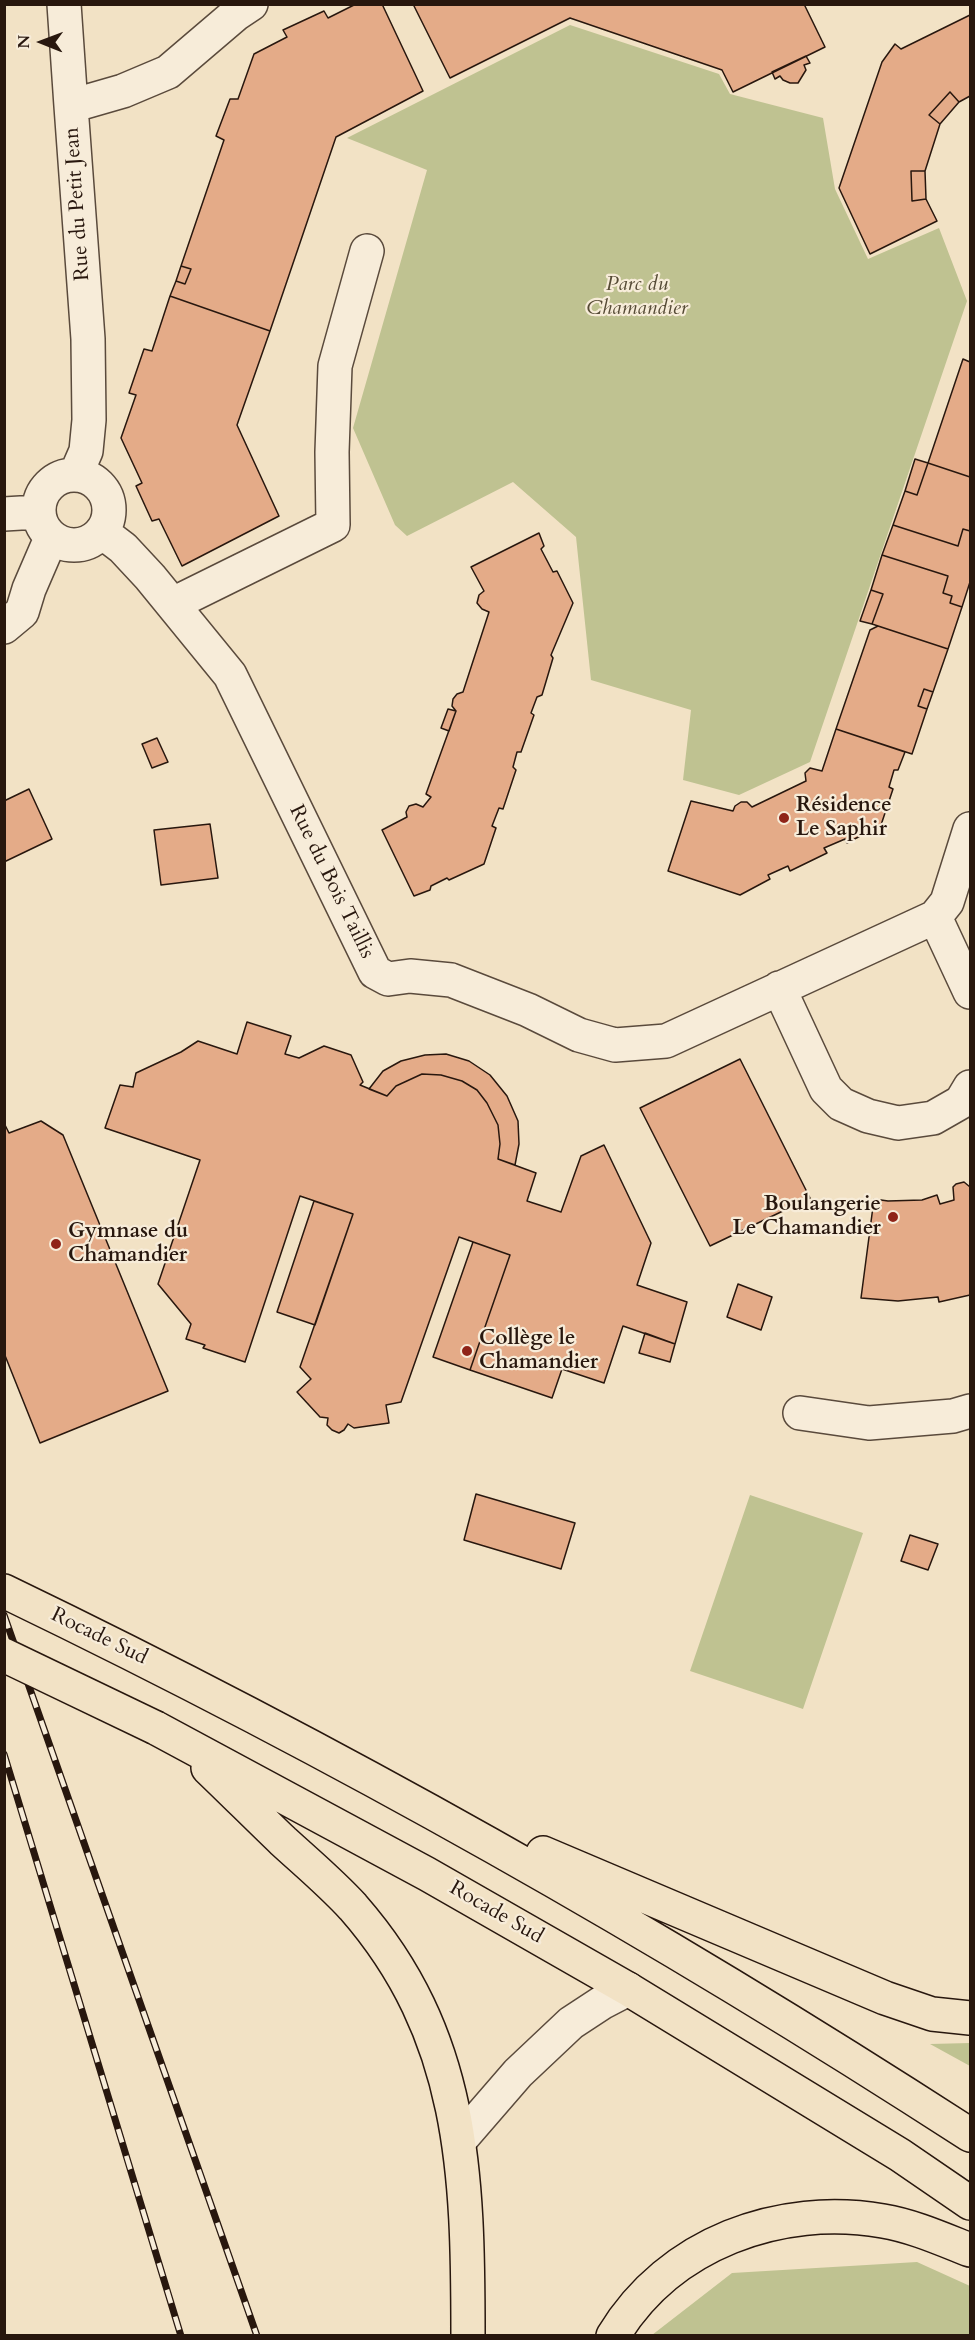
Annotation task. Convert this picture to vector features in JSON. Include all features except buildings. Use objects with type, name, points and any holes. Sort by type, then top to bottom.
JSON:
[{"type":"highway","name":"Rocade Sud","points":[[4,1591],[133,1653],[393,1789],[624,1920],[826,2042],[970,2135]]},
{"type":"highway","name":"Rocade Sud","points":[[4,1655],[167,1734],[427,1874],[628,1989],[900,2155],[970,2202]]},
{"type":"highway","points":[[167,1734],[352,1906],[375,1934],[420,2006],[436,2044],[448,2084],[460,2140],[466,2211],[468,2336]]},
{"type":"highway","points":[[393,1789],[885,1998],[932,2014],[970,2018]]},
{"type":"highway","points":[[613,2336],[640,2298],[700,2250],[737,2233],[775,2221],[813,2216],[847,2216],[885,2221],[926,2233],[970,2250]]},
{"type":"street","points":[[64,4],[71,106]]},
{"type":"street","name":"Rue du Petit Jean","points":[[76,474],[86,451],[88,430],[88,339],[71,106],[123,91],[168,72],[251,4]]},
{"type":"street","points":[[173,604],[333,525],[332,452],[335,366],[368,251]]},
{"type":"street","points":[[4,514],[44,525],[64,544],[78,546],[92,541],[102,532],[108,518],[109,502],[103,488],[91,478],[76,474],[61,476],[49,484],[40,497],[44,525],[22,612],[4,627]]},
{"type":"street","name":"Rue du Bois Taillis","points":[[102,532],[123,548],[173,604],[230,675],[375,972],[388,979],[410,976],[451,980],[528,1010],[579,1035],[615,1045],[666,1041],[936,917]]},
{"type":"street","points":[[970,829],[947,902],[936,917],[970,992]]},
{"type":"street","points":[[779,988],[826,1089],[841,1104],[868,1116],[898,1123],[933,1118],[961,1102],[970,1087]]},
{"type":"street","points":[[800,1413],[869,1423],[953,1416],[970,1411]]},
{"type":"street","points":[[460,2140],[518,2073],[571,2023],[628,1989]]},
{"type":"green space","name":"Parc du Chamandier","points":[[570,25],[719,74],[730,94],[823,118],[835,189],[868,259],[939,228],[967,301],[810,762],[739,795],[683,780],[691,710],[591,680],[576,537],[513,482],[407,536],[395,525],[353,428],[427,170],[347,138]]},
{"type":"green space","points":[[750,1495],[863,1533],[803,1709],[690,1671]]},
{"type":"green space","points":[[970,2043],[970,2066],[930,2044]]},
{"type":"green space","points":[[917,2262],[970,2286],[970,2335],[652,2335],[732,2273]]},
{"type":"railway","points":[[4,1615],[257,2336]]},
{"type":"railway","points":[[4,1754],[181,2336]]},
{"type":"place","name":"Résidence Le Saphir","points":[[784,818]]},
{"type":"place","name":"Boulangerie Le Chamandier","points":[[893,1217]]},
{"type":"place","name":"Gymnase du Chamandier","points":[[56,1244]]},
{"type":"place","name":"Collège le Chamandier","points":[[467,1351]]}]
